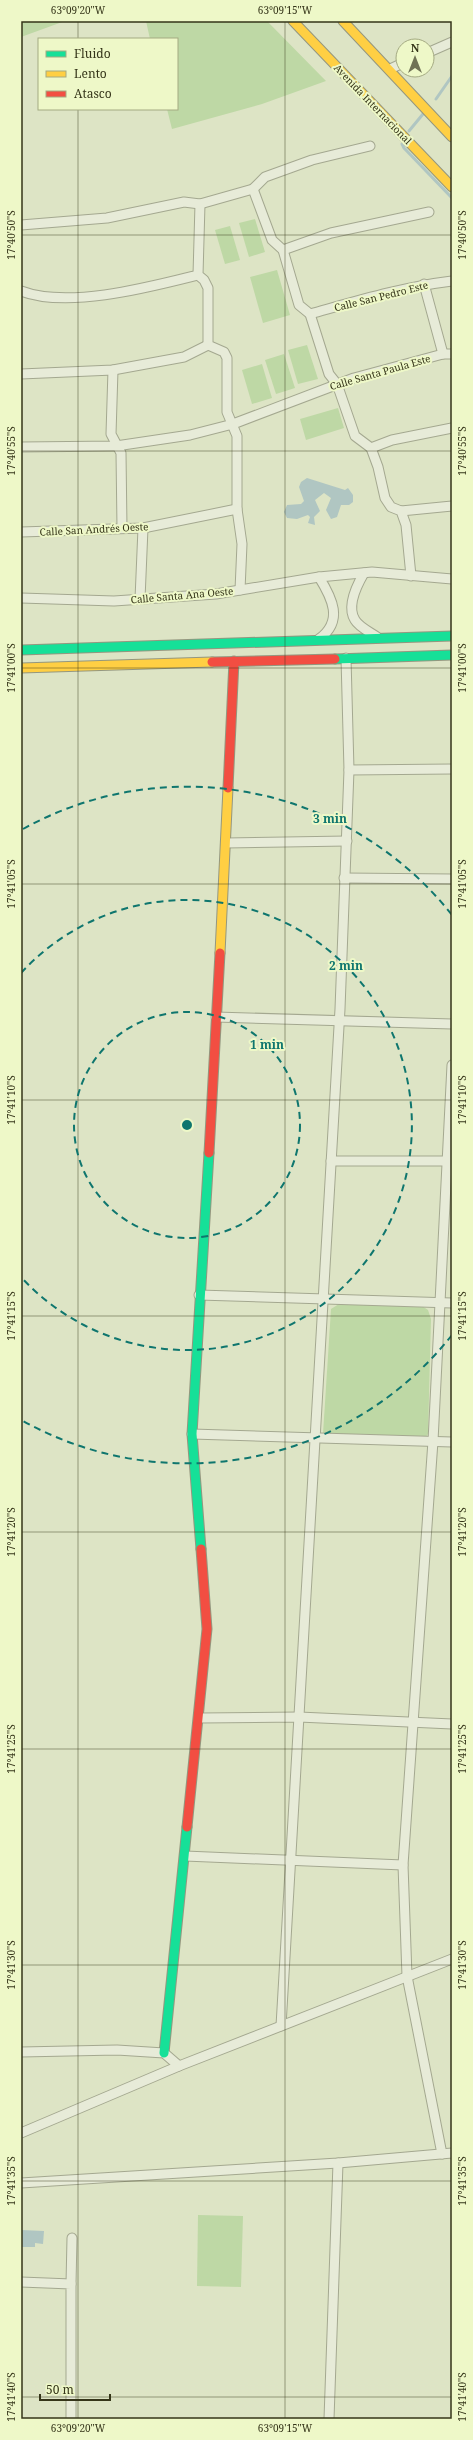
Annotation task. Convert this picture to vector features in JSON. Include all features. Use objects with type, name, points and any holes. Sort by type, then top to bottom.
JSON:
[{"type":"street","name":"Avenida Internacional","points":[[293,21],[451,186]]},
{"type":"street","points":[[343,21],[390,69],[452,137]]},
{"type":"street","points":[[435,49],[452,42]]},
{"type":"street","points":[[390,69],[395,67]]},
{"type":"street","points":[[21,225],[102,219],[184,202],[200,204],[253,190],[265,178],[312,160],[370,146]]},
{"type":"street","points":[[253,190],[272,240],[283,250],[297,301],[310,314],[329,374],[337,384],[355,436],[371,448],[378,467],[385,498],[391,507],[401,512],[452,506]]},
{"type":"street","points":[[198,275],[200,204]]},
{"type":"street","points":[[283,250],[331,233],[429,212]]},
{"type":"street","points":[[21,291],[35,296],[83,296],[134,291],[198,275]]},
{"type":"street","points":[[198,275],[204,280],[208,288],[208,345]]},
{"type":"street","name":"Calle San Pedro Este","points":[[310,314],[376,295],[424,284],[452,281]]},
{"type":"street","points":[[424,284],[448,354]]},
{"type":"street","points":[[21,374],[113,370],[184,357],[208,345]]},
{"type":"street","points":[[208,345],[224,352],[227,358],[227,412],[237,436],[237,509],[242,544],[240,590]]},
{"type":"street","name":"Calle Santa Paula Este","points":[[21,447],[116,446],[190,435],[233,424],[337,384],[448,354]]},
{"type":"street","points":[[113,370],[111,434],[121,453],[122,528]]},
{"type":"street","points":[[371,448],[392,440],[452,428]]},
{"type":"street","name":"Calle San Andrés Oeste","points":[[21,532],[143,528],[237,509]]},
{"type":"street","points":[[401,512],[406,525],[411,576]]},
{"type":"street","points":[[140,599],[143,528]]},
{"type":"street","points":[[364,573],[352,596],[353,617],[359,624],[377,637]]},
{"type":"street","name":"Calle Santa Ana Oeste","points":[[21,598],[114,601],[216,594],[319,577],[364,573],[452,579]]},
{"type":"street","points":[[319,577],[329,593],[334,610],[329,632],[319,639]]},
{"type":"street","points":[[438,655],[439,636]]},
{"type":"street","points":[[21,650],[250,641],[452,636]]},
{"type":"street","points":[[249,661],[250,641]]},
{"type":"street","points":[[21,668],[452,654]]},
{"type":"street","points":[[281,2026],[289,1859],[316,1437],[322,1298],[339,1020],[349,770],[346,658]]},
{"type":"street","points":[[164,2053],[200,1718],[207,1629],[192,1434],[199,1295],[214,1076],[234,661]]},
{"type":"street","points":[[349,770],[452,768]]},
{"type":"street","points":[[226,843],[347,841]]},
{"type":"street","points":[[344,878],[452,879]]},
{"type":"street","points":[[216,1017],[452,1024]]},
{"type":"street","points":[[442,2154],[407,1976],[403,1865],[433,1441],[439,1303],[449,1161],[452,1065]]},
{"type":"street","points":[[331,1161],[449,1161]]},
{"type":"street","points":[[199,1295],[452,1303]]},
{"type":"street","points":[[192,1434],[452,1442]]},
{"type":"street","points":[[200,1718],[299,1717],[452,1724]]},
{"type":"street","points":[[185,1856],[289,1859],[403,1865]]},
{"type":"street","points":[[21,2133],[179,2066],[452,1958]]},
{"type":"street","points":[[21,2052],[117,2050],[164,2053],[179,2066]]},
{"type":"street","points":[[21,2183],[338,2163],[452,2153]]},
{"type":"street","points":[[329,2419],[338,2163]]},
{"type":"street","points":[[71,2419],[72,2238]]},
{"type":"street","points":[[21,2282],[71,2284]]},
{"type":"green space","points":[[21,21],[65,21],[21,37]]},
{"type":"green space","points":[[146,21],[267,21],[326,81],[262,104],[172,129],[167,110],[178,110],[178,38],[150,38]]},
{"type":"green space","points":[[255,219],[265,252],[249,257],[239,223]]},
{"type":"green space","points":[[230,226],[240,260],[225,264],[215,230]]},
{"type":"green space","points":[[277,270],[290,315],[263,323],[250,277]]},
{"type":"green space","points":[[307,345],[318,379],[298,384],[288,350]]},
{"type":"green space","points":[[284,354],[295,388],[276,394],[265,360]]},
{"type":"green space","points":[[262,364],[272,398],[252,404],[242,370]]},
{"type":"green space","points":[[338,408],[344,428],[306,440],[300,419]]},
{"type":"green space","points":[[339,1304],[422,1306],[428,1310],[431,1319],[428,1434],[425,1438],[323,1434],[331,1309]]},
{"type":"green space","points":[[198,2215],[243,2216],[241,2287],[197,2286]]},
{"type":"water","points":[[307,478],[345,490],[348,488],[353,495],[353,502],[349,505],[341,505],[337,517],[331,519],[326,510],[331,498],[324,493],[315,500],[320,511],[314,517],[315,525],[308,523],[310,517],[308,515],[297,519],[287,518],[284,512],[287,505],[301,504],[304,501],[299,487],[301,482]]},
{"type":"water","points":[[21,2230],[44,2231],[43,2244],[35,2243],[35,2247],[21,2247]]},
{"type":"waterway","points":[[436,99],[452,76]]},
{"type":"waterway","points":[[409,131],[423,114]]},
{"type":"waterway","points":[[402,144],[404,148],[452,198]]},
{"type":"traffic: fast","points":[[21,650],[452,636]]},
{"type":"traffic: fast","points":[[335,659],[452,655]]},
{"type":"traffic: fast","points":[[201,1549],[192,1434],[209,1153]]},
{"type":"traffic: fast","points":[[164,2053],[187,1827]]},
{"type":"traffic: slow","points":[[293,21],[452,187]]},
{"type":"traffic: slow","points":[[343,21],[452,137]]},
{"type":"traffic: slow","points":[[21,668],[212,662]]},
{"type":"traffic: slow","points":[[220,953],[228,788]]},
{"type":"traffic: jam","points":[[212,662],[335,659]]},
{"type":"traffic: jam","points":[[228,788],[234,661]]},
{"type":"traffic: jam","points":[[209,1153],[220,953]]},
{"type":"traffic: jam","points":[[187,1827],[207,1629],[201,1549]]}]
